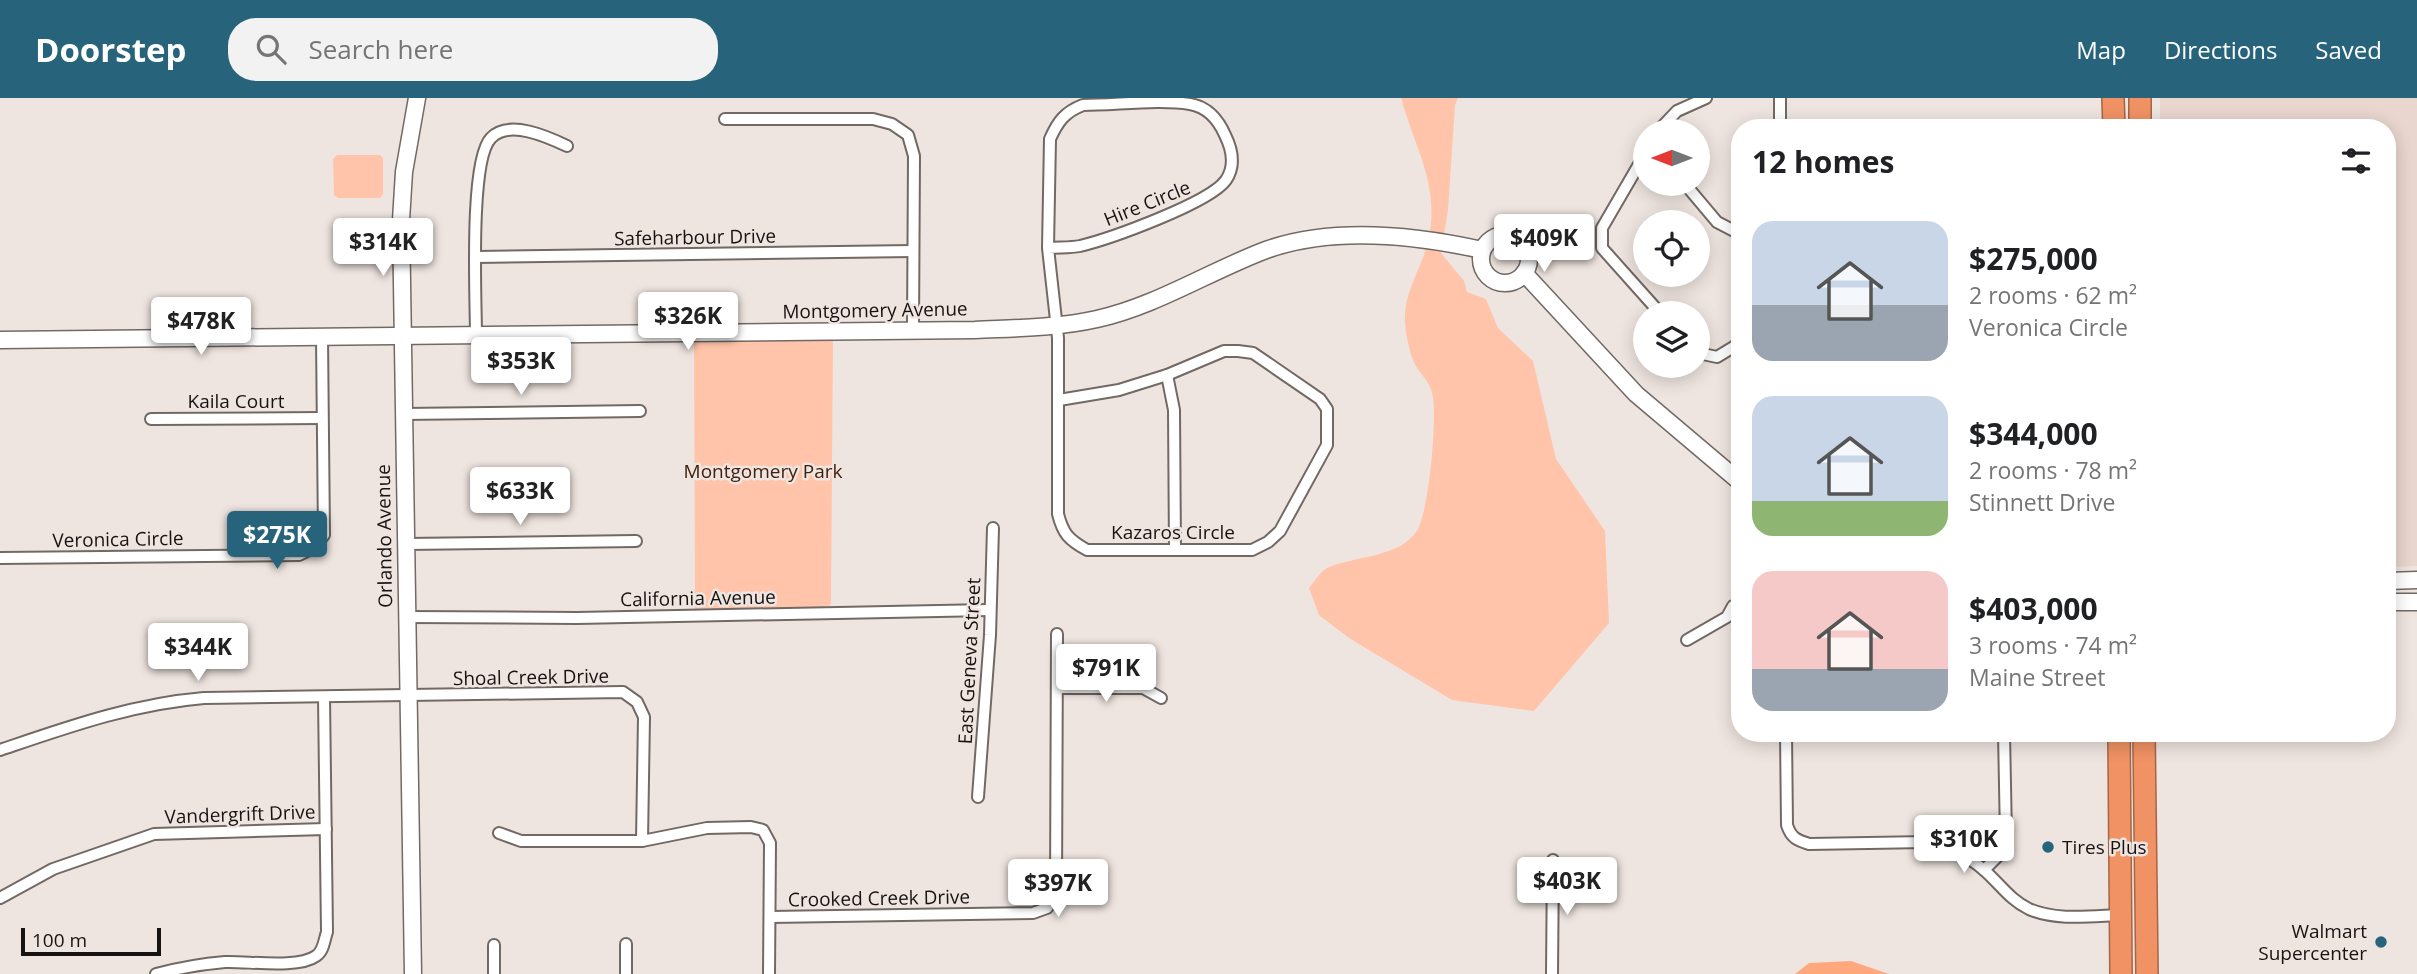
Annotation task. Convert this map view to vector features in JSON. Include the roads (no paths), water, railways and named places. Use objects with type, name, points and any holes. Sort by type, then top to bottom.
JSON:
[{"type":"highway","points":[[2113,98],[2113,119]]},
{"type":"highway","points":[[2140,98],[2140,119]]},
{"type":"highway","points":[[2119,742],[2121,974]]},
{"type":"highway","points":[[2144,742],[2147,974]]},
{"type":"street","name":"Orlando Avenue","points":[[413,974],[401,203],[417,98]]},
{"type":"street","points":[[1669,119],[1677,111],[1706,98]]},
{"type":"street","points":[[1780,98],[1780,119]]},
{"type":"street","name":"Hire Circle","points":[[1048,248],[1078,246],[1108,238],[1208,197],[1227,178],[1232,163],[1232,151],[1218,120],[1192,104],[1083,105],[1068,111],[1056,123],[1050,139],[1048,248],[1055,326]]},
{"type":"street","points":[[725,119],[873,119],[892,124],[908,135],[914,156],[913,330]]},
{"type":"street","points":[[476,336],[477,195],[484,150],[491,137],[505,131],[540,133],[567,146]]},
{"type":"street","points":[[1633,175],[1602,228],[1600,238],[1602,248],[1649,301]]},
{"type":"street","points":[[1695,196],[1717,222],[1731,229]]},
{"type":"street","points":[[1502,235],[1517,239],[1528,257],[1524,273],[1513,281],[1497,282],[1482,267],[1482,250],[1487,243],[1502,235]]},
{"type":"street","name":"Montgomery Avenue","points":[[0,341],[1055,326],[1099,318],[1267,250],[1304,240],[1343,237],[1421,238],[1482,250]]},
{"type":"street","name":"Safeharbour Drive","points":[[476,257],[913,251]]},
{"type":"street","points":[[1524,273],[1636,394],[1731,474]]},
{"type":"street","name":"Kazaros Circle","points":[[1055,326],[1058,338],[1059,400],[1058,514],[1063,532],[1087,550],[1252,550],[1268,542],[1280,531],[1327,445],[1327,409],[1320,399],[1253,354],[1224,351],[1167,375],[1090,397],[1059,400]]},
{"type":"street","name":"Veronica Circle","points":[[0,558],[299,555],[313,548],[324,535],[322,337]]},
{"type":"street","points":[[1710,356],[1717,357],[1731,348]]},
{"type":"street","points":[[1167,375],[1174,410],[1175,550]]},
{"type":"street","points":[[403,414],[640,411]]},
{"type":"street","name":"Kaila Court","points":[[151,419],[322,418]]},
{"type":"street","name":"East Geneva Street","points":[[978,797],[993,528]]},
{"type":"street","points":[[405,544],[636,541]]},
{"type":"street","points":[[2396,581],[2417,580]]},
{"type":"street","points":[[2396,602],[2417,601]]},
{"type":"street","name":"California Avenue","points":[[407,617],[576,618],[989,610]]},
{"type":"street","points":[[1687,640],[1727,617],[1731,610]]},
{"type":"street","points":[[1727,617],[1731,618]]},
{"type":"street","name":"Crooked Creek Drive","points":[[770,917],[1032,913],[1046,908],[1056,894],[1057,634]]},
{"type":"street","points":[[1057,688],[1143,688],[1161,698]]},
{"type":"street","name":"Shoal Creek Drive","points":[[408,697],[623,692],[637,702],[644,717],[642,841]]},
{"type":"street","points":[[156,974],[181,967],[226,962],[294,962],[315,958],[322,950],[327,932],[324,697]]},
{"type":"street","points":[[0,750],[103,715],[158,702],[204,698],[408,697]]},
{"type":"street","points":[[1786,742],[1787,825],[1790,834],[1797,840],[1809,844],[1927,842],[1945,846],[1984,870],[2010,897],[2030,909],[2053,915],[2121,915]]},
{"type":"street","points":[[1984,870],[2002,852],[2006,837],[2004,742]]},
{"type":"street","points":[[499,833],[521,841],[642,841],[707,828],[763,830],[771,843],[769,974]]},
{"type":"street","name":"Vandergrift Drive","points":[[0,898],[53,869],[154,834],[326,829]]},
{"type":"street","points":[[1552,974],[1553,860]]},
{"type":"street","points":[[626,944],[626,974]]},
{"type":"street","points":[[494,945],[494,974]]},
{"type":"place","name":"Tires Plus","points":[[2048,847]]},
{"type":"place","name":"Walmart Supercenter","points":[[2381,942]]},
{"type":"park label","name":"Montgomery Park","points":[[763,471]]}]
